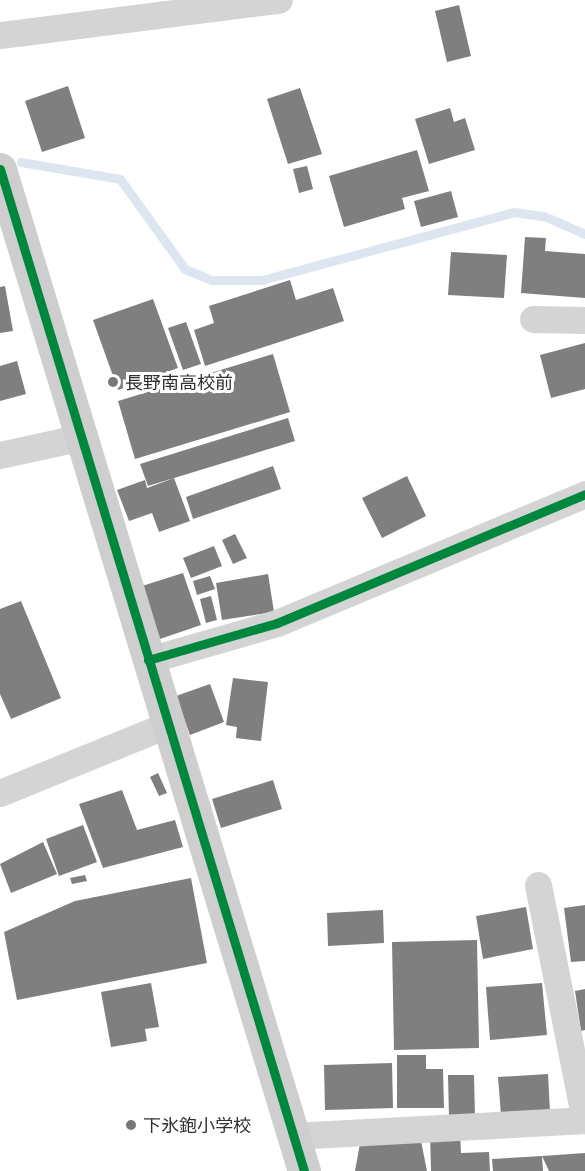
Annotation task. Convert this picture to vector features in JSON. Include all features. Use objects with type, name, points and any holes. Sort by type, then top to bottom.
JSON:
[{"type":"street","points":[[0,35],[279,0]]},
{"type":"street","points":[[0,169],[304,1171]]},
{"type":"street","points":[[533,319],[585,320]]},
{"type":"street","points":[[0,454],[82,437]]},
{"type":"street","points":[[148,660],[277,623],[585,494]]},
{"type":"street","points":[[0,793],[167,725]]},
{"type":"street","points":[[292,1136],[584,1120],[538,885]]},
{"type":"building","points":[[459,5],[471,56],[447,62],[435,11]]},
{"type":"building","points":[[68,86],[85,138],[42,152],[25,101]]},
{"type":"building","points":[[300,88],[322,154],[288,164],[267,99]]},
{"type":"building","points":[[450,108],[454,122],[465,118],[475,150],[429,164],[415,119]]},
{"type":"building","points":[[417,150],[429,191],[402,198],[405,209],[344,227],[329,176]]},
{"type":"building","points":[[307,166],[313,189],[299,193],[293,169]]},
{"type":"building","points":[[451,191],[458,217],[421,227],[414,201]]},
{"type":"building","points":[[525,237],[546,238],[545,251],[585,254],[585,298],[521,293]]},
{"type":"building","points":[[451,252],[507,255],[504,298],[448,295]]},
{"type":"building","points":[[290,280],[296,300],[333,288],[344,321],[205,366],[194,330],[214,323],[209,306]]},
{"type":"building","points":[[5,286],[13,331],[0,333],[0,287]]},
{"type":"building","points":[[153,299],[178,368],[118,390],[93,320]]},
{"type":"building","points":[[186,322],[201,364],[183,370],[168,328]]},
{"type":"building","points":[[585,343],[585,389],[551,398],[540,355]]},
{"type":"building","points":[[273,354],[290,412],[135,459],[118,401]]},
{"type":"building","points":[[17,361],[26,394],[0,401],[0,366]]},
{"type":"building","points":[[288,418],[295,441],[148,486],[140,464]]},
{"type":"building","points":[[273,466],[281,489],[193,519],[186,497]]},
{"type":"building","points":[[407,476],[426,516],[382,538],[362,498]]},
{"type":"building","points":[[174,478],[190,521],[159,532],[152,513],[129,521],[117,490],[145,480],[147,488]]},
{"type":"building","points":[[235,534],[247,558],[233,564],[222,540]]},
{"type":"building","points":[[214,546],[222,566],[191,578],[183,558]]},
{"type":"building","points":[[183,573],[201,625],[160,639],[142,586]]},
{"type":"building","points":[[268,574],[274,612],[222,620],[216,583]]},
{"type":"building","points":[[210,576],[215,589],[197,595],[193,581]]},
{"type":"building","points":[[211,596],[217,620],[206,623],[200,599]]},
{"type":"building","points":[[21,601],[61,698],[11,719],[0,694],[0,609]]},
{"type":"building","points":[[233,678],[268,682],[261,741],[236,738],[237,727],[226,725]]},
{"type":"building","points":[[210,684],[224,722],[190,735],[176,696]]},
{"type":"building","points":[[158,773],[167,793],[159,796],[150,777]]},
{"type":"building","points":[[273,780],[282,809],[221,828],[212,799]]},
{"type":"building","points":[[122,790],[137,830],[175,820],[183,847],[103,868],[79,804]]},
{"type":"building","points":[[83,825],[97,862],[59,876],[46,839]]},
{"type":"building","points":[[43,842],[57,874],[11,893],[0,864]]},
{"type":"building","points":[[85,875],[87,881],[72,884],[70,878]]},
{"type":"building","points":[[191,878],[207,963],[17,1000],[4,932],[75,901]]},
{"type":"building","points":[[585,905],[585,961],[571,962],[564,908]]},
{"type":"building","points":[[526,907],[533,949],[483,959],[476,916]]},
{"type":"building","points":[[383,910],[384,943],[328,946],[327,913]]},
{"type":"building","points":[[477,940],[479,1048],[394,1050],[392,942]]},
{"type":"building","points":[[151,983],[159,1027],[145,1029],[147,1041],[111,1047],[101,992]]},
{"type":"building","points":[[542,983],[547,1035],[490,1040],[486,987]]},
{"type":"building","points":[[585,989],[585,1030],[581,1031],[575,991]]},
{"type":"building","points":[[397,1055],[426,1055],[426,1069],[443,1069],[444,1108],[397,1108]]},
{"type":"building","points":[[392,1063],[393,1108],[325,1110],[324,1065]]},
{"type":"building","points":[[548,1074],[550,1112],[501,1115],[498,1077]]},
{"type":"building","points":[[448,1075],[474,1075],[475,1117],[449,1118]]},
{"type":"building","points":[[460,1131],[461,1153],[489,1152],[490,1171],[431,1171],[430,1132]]},
{"type":"building","points":[[420,1136],[427,1171],[355,1171],[361,1138]]},
{"type":"building","points":[[585,1153],[585,1171],[549,1171],[542,1156]]},
{"type":"building","points":[[542,1156],[543,1171],[493,1171],[492,1159]]},
{"type":"waterway","points":[[21,162],[120,179],[185,269],[211,280],[262,280],[514,212],[544,216],[585,234]]},
{"type":"cycle path","points":[[0,169],[304,1171]]},
{"type":"cycle path","points":[[148,660],[277,623],[585,494]]},
{"type":"place","name":"長野南高校前","points":[[113,382]]},
{"type":"place","name":"下氷鉋小学校","points":[[131,1125]]}]
